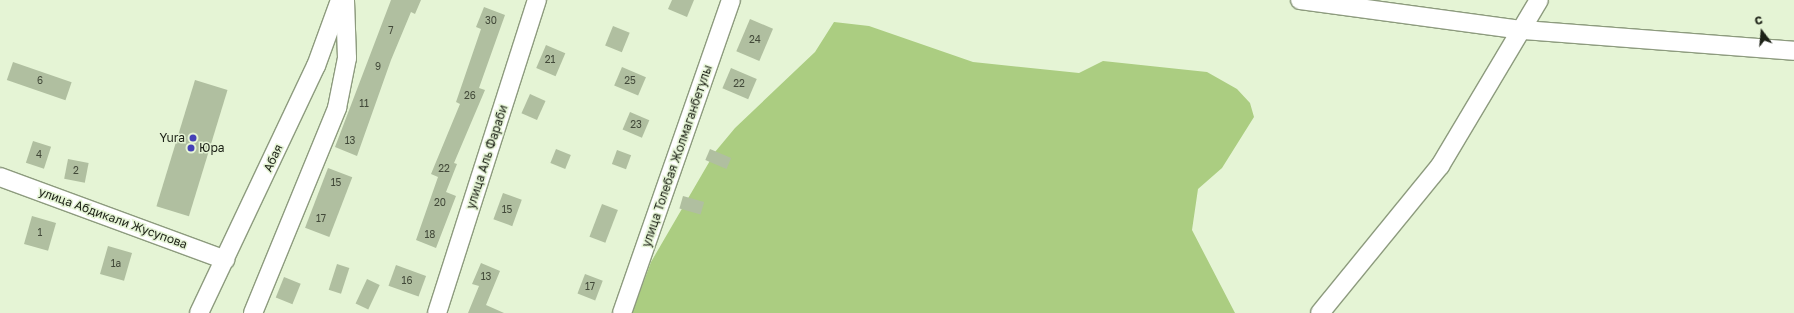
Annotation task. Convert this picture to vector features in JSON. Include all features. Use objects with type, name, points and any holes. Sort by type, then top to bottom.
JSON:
[{"type":"street","name":"Абая","points":[[199,313],[316,66],[340,0]]},
{"type":"street","points":[[253,313],[337,108],[347,58],[345,0]]},
{"type":"street","name":"улица Аль Фараби","points":[[437,313],[537,0]]},
{"type":"street","name":"улица Толебая Жолмаганбетулы","points":[[622,313],[732,0]]},
{"type":"street","points":[[1300,0],[1523,30],[1794,51]]},
{"type":"street","points":[[1320,313],[1440,166],[1523,30],[1539,0]]},
{"type":"street","name":"улица Абдикали Жусупова","points":[[0,177],[225,260]]},
{"type":"green space","points":[[834,22],[869,26],[973,62],[1079,73],[1103,61],[1207,72],[1237,89],[1250,103],[1254,117],[1222,168],[1198,189],[1192,230],[1235,313],[632,313],[651,262],[715,152],[735,128],[815,52]]},
{"type":"building","points":[[391,0],[421,0],[415,14],[411,12],[391,60],[357,156],[335,147]]},
{"type":"building","points":[[672,0],[694,0],[687,17],[668,9]]},
{"type":"building","points":[[484,7],[505,15],[479,88],[485,90],[454,163],[457,164],[446,192],[456,196],[436,248],[416,240],[438,177],[431,174],[460,104],[456,102],[481,29],[476,27]]},
{"type":"building","points":[[750,19],[773,29],[759,61],[736,51]]},
{"type":"building","points":[[613,26],[630,33],[622,52],[605,45]]},
{"type":"building","points":[[546,45],[565,53],[556,76],[536,68]]},
{"type":"building","points":[[13,62],[72,82],[65,100],[7,80]]},
{"type":"building","points":[[622,67],[646,77],[638,96],[614,85]]},
{"type":"building","points":[[731,68],[757,79],[748,99],[722,88]]},
{"type":"building","name":"Юра","points":[[195,80],[228,90],[189,216],[156,206]]},
{"type":"building","points":[[530,94],[546,101],[537,120],[521,113]]},
{"type":"building","points":[[630,112],[649,120],[642,138],[623,129]]},
{"type":"building","points":[[33,141],[51,147],[44,169],[26,163]]},
{"type":"building","points":[[556,149],[571,155],[565,169],[550,163]]},
{"type":"building","points":[[710,149],[731,158],[726,169],[705,160]]},
{"type":"building","points":[[617,150],[631,155],[626,169],[612,164]]},
{"type":"building","points":[[68,159],[89,163],[85,183],[64,179]]},
{"type":"building","points":[[328,168],[352,177],[329,237],[305,228]]},
{"type":"building","points":[[503,193],[522,200],[512,226],[493,219]]},
{"type":"building","points":[[683,196],[704,202],[701,215],[679,208]]},
{"type":"building","points":[[602,204],[618,210],[605,243],[589,237]]},
{"type":"building","points":[[32,216],[56,223],[48,251],[24,244]]},
{"type":"building","points":[[108,246],[132,253],[124,281],[100,274]]},
{"type":"building","points":[[481,263],[500,271],[486,305],[504,313],[468,313],[479,286],[472,284]]},
{"type":"building","points":[[337,264],[349,268],[341,294],[329,290]]},
{"type":"building","points":[[396,265],[426,276],[419,297],[388,286]]},
{"type":"building","points":[[585,274],[603,281],[595,300],[577,294]]},
{"type":"building","points":[[284,277],[301,284],[292,304],[276,297]]},
{"type":"building","points":[[367,279],[380,285],[368,309],[356,303]]},
{"type":"place","name":"Yura","points":[[193,138]]},
{"type":"place","name":"Юра","points":[[191,148]]}]
